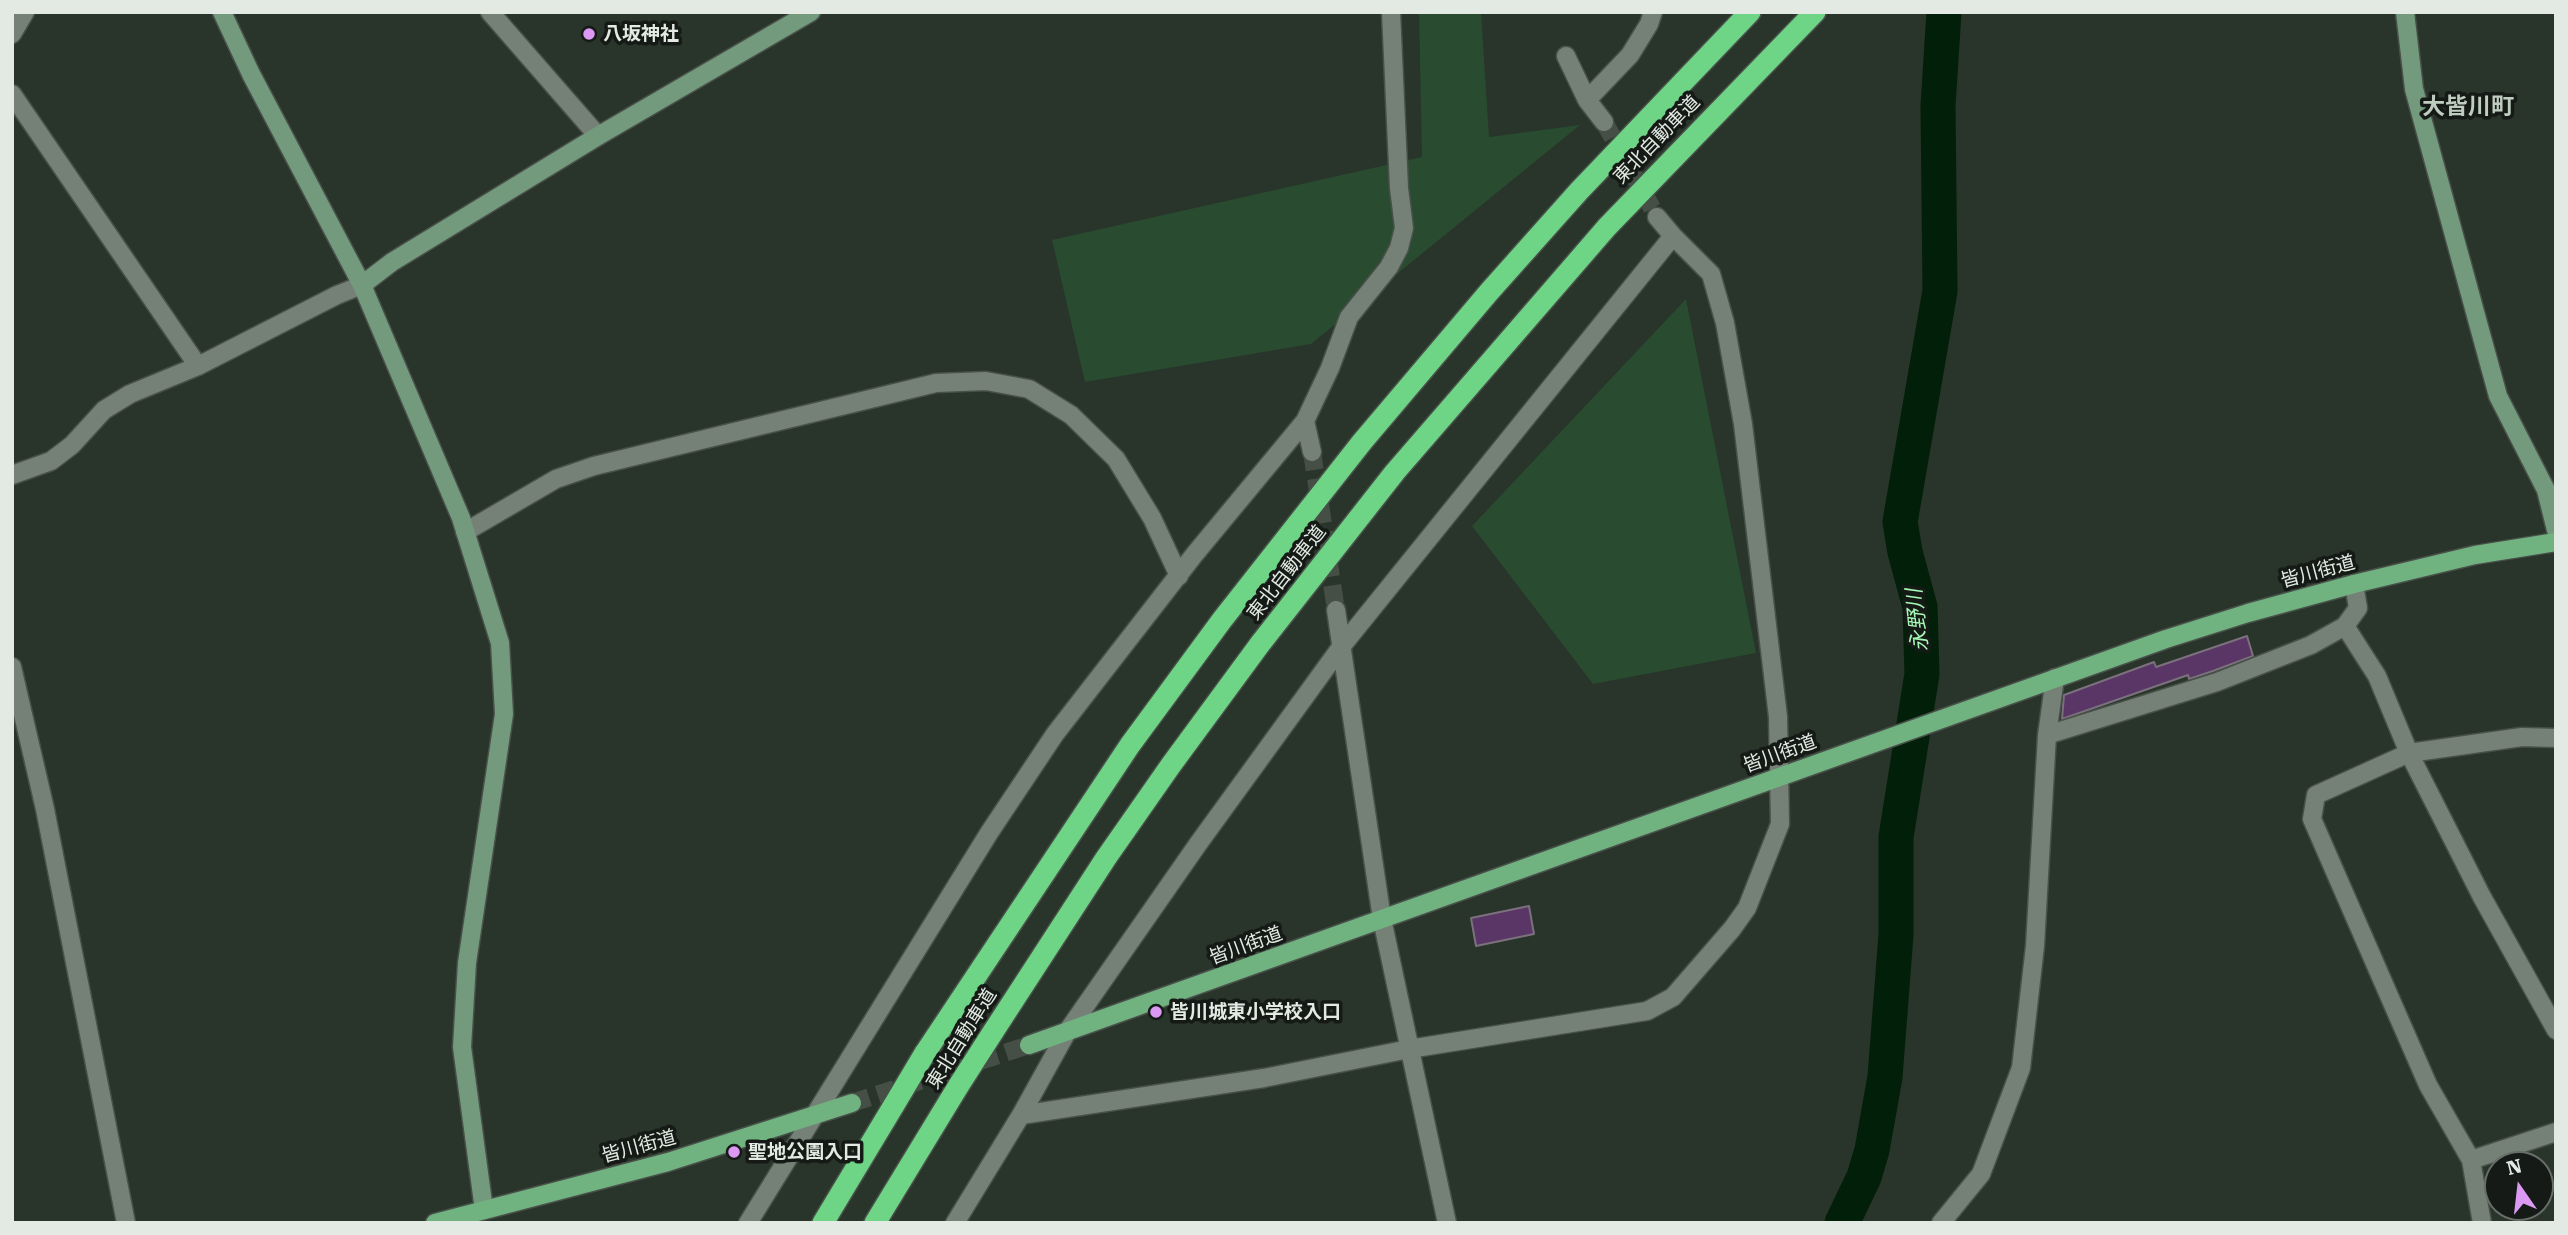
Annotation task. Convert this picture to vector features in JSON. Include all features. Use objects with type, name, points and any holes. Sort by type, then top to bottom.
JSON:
[{"type":"highway","name":"東北自動車道","points":[[823,1223],[925,1053],[1130,745],[1222,620],[1362,442],[1489,292],[1579,191],[1749,12]]},
{"type":"highway","name":"東北自動車道","points":[[875,1223],[959,1085],[1106,858],[1260,644],[1395,472],[1511,335],[1607,226],[1687,141],[1815,12]]},
{"type":"main road","name":"皆川街道","points":[[1029,1045],[2046,681],[2224,620],[2354,584],[2474,555],[2556,542]]},
{"type":"main road","name":"皆川街道","points":[[435,1223],[668,1161],[852,1103]]},
{"type":"street","points":[[12,34],[24,12]]},
{"type":"street","points":[[222,12],[251,74],[362,285],[465,531],[500,643],[504,715],[467,962],[462,1048],[484,1210]]},
{"type":"street","points":[[490,12],[598,136]]},
{"type":"street","points":[[12,475],[51,461],[72,445],[104,410],[130,394],[198,366],[337,295],[362,285],[393,262],[790,18],[811,12]]},
{"type":"street","points":[[748,1223],[989,833],[1055,734],[1305,421],[1330,368],[1349,317],[1389,267],[1399,248],[1404,228],[1398,175],[1391,12]]},
{"type":"street","points":[[1587,100],[1630,55],[1649,24],[1653,12]]},
{"type":"street","points":[[2405,12],[2414,89],[2498,396],[2551,487],[2556,530]]},
{"type":"street","points":[[1566,56],[1587,100],[1604,122]]},
{"type":"street","points":[[12,94],[198,366]]},
{"type":"street","points":[[1021,1115],[1264,1078],[1409,1049],[1647,1011],[1673,997],[1747,908],[1780,824],[1785,774],[1743,424],[1725,323],[1711,274],[1657,217]]},
{"type":"street","points":[[955,1223],[1021,1115],[1067,1032],[1198,844],[1341,647],[1673,236]]},
{"type":"street","points":[[465,531],[556,479],[594,467],[936,383],[986,381],[1029,389],[1070,415],[1116,459],[1152,518],[1179,576]]},
{"type":"street","points":[[1305,421],[1312,452]]},
{"type":"street","points":[[2047,735],[2217,682],[2311,645],[2345,626],[2358,608],[2354,584]]},
{"type":"street","points":[[1336,610],[1382,919],[1447,1223]]},
{"type":"street","points":[[2345,626],[2377,676],[2409,753],[2482,897],[2556,1030]]},
{"type":"street","points":[[12,667],[45,809],[126,1223]]},
{"type":"street","points":[[1941,1223],[1981,1174],[2021,1068],[2034,957],[2047,735],[2046,681]]},
{"type":"street","points":[[2482,1223],[2471,1160],[2428,1085],[2312,819],[2316,795],[2409,753],[2522,737],[2556,738]]},
{"type":"street","points":[[2471,1160],[2556,1132]]},
{"type":"green space","points":[[1419,12],[1481,12],[1489,137],[1580,125],[1311,344],[1085,382],[1052,240],[1422,157]]},
{"type":"green space","points":[[1686,299],[1756,653],[1593,684],[1472,526]]},
{"type":"building","points":[[2247,636],[2253,656],[2189,679],[2188,675],[2062,719],[2064,695],[2154,662],[2156,667]]},
{"type":"building","points":[[1529,906],[1534,934],[1476,946],[1471,918]]},
{"type":"waterway","name":"永野川","points":[[1842,1223],[1864,1177],[1872,1150],[1885,1077],[1896,935],[1896,837],[1922,674],[1920,607],[1900,522],[1940,291],[1938,106],[1944,12]]},
{"type":"tunnel","points":[[1604,122],[1657,217]]},
{"type":"tunnel","points":[[1312,452],[1336,610]]},
{"type":"tunnel","points":[[852,1103],[1029,1045]]},
{"type":"place","name":"八坂神社","points":[[589,34]]},
{"type":"place","name":"皆川城東小学校入口","points":[[1156,1012]]},
{"type":"place","name":"聖地公園入口","points":[[734,1152]]},
{"type":"district","name":"大皆川町","points":[[2468,107]]}]
